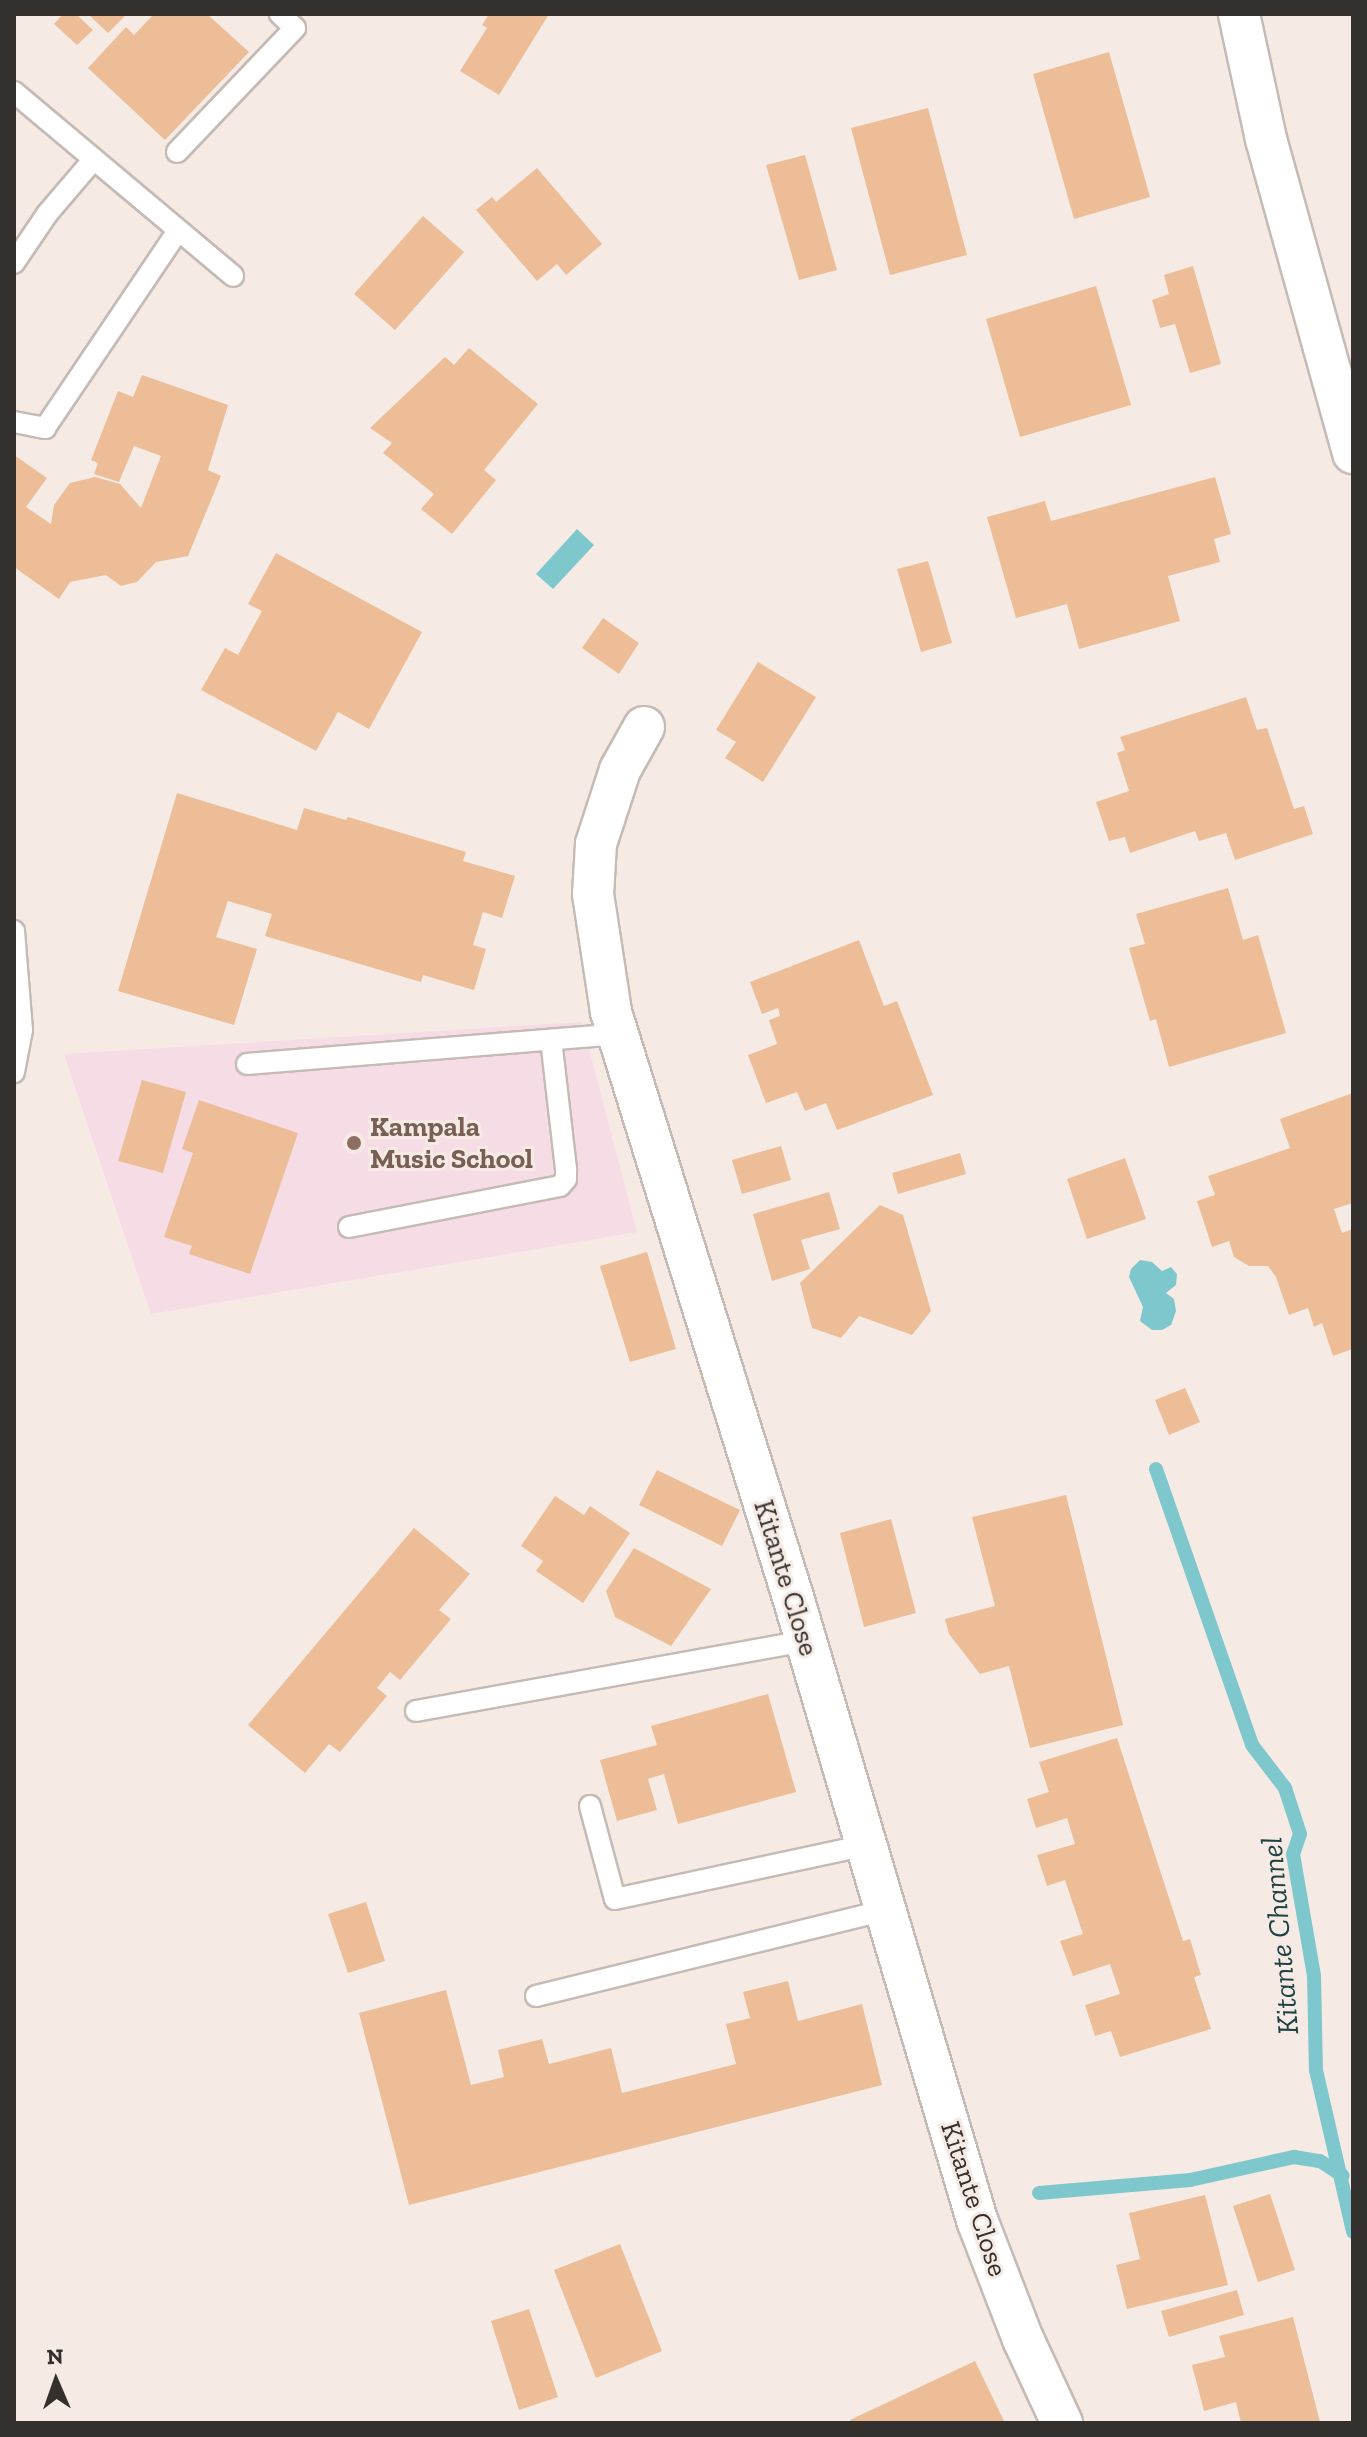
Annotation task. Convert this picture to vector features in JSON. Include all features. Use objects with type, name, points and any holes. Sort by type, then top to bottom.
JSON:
[{"type":"street","points":[[1239,14],[1266,139],[1353,453]]},
{"type":"street","name":"Kitante Close","points":[[644,727],[620,770],[596,844],[593,894],[611,1012],[806,1641],[977,2220],[1023,2339],[1062,2423]]},
{"type":"lane","points":[[177,152],[295,28],[280,14]]},
{"type":"lane","points":[[14,92],[233,276]]},
{"type":"lane","points":[[14,263],[47,214],[94,159]]},
{"type":"lane","points":[[14,422],[45,428],[178,231]]},
{"type":"lane","points":[[14,931],[22,1030],[14,1072]]},
{"type":"lane","points":[[247,1064],[618,1034]]},
{"type":"lane","points":[[349,1227],[560,1186],[566,1179],[566,1169],[551,1040]]},
{"type":"lane","points":[[416,1711],[806,1641]]},
{"type":"lane","points":[[590,1806],[615,1899],[866,1845]]},
{"type":"lane","points":[[536,1996],[885,1910]]},
{"type":"shaded area","name":"Kampala Music School","points":[[582,1022],[637,1232],[151,1314],[64,1054]]},
{"type":"water","points":[[577,529],[594,545],[553,589],[536,574]]},
{"type":"water","points":[[1140,1260],[1152,1262],[1162,1271],[1171,1267],[1177,1274],[1176,1285],[1166,1293],[1174,1299],[1176,1311],[1171,1325],[1162,1330],[1152,1330],[1140,1321],[1143,1307],[1129,1277],[1131,1269]]},
{"type":"building","points":[[63,14],[76,14],[93,30],[77,45],[54,24]]},
{"type":"building","points":[[88,14],[127,14],[108,33]]},
{"type":"building","points":[[154,14],[207,14],[249,52],[165,140],[88,68],[126,27],[134,35]]},
{"type":"building","points":[[489,14],[549,14],[499,95],[460,71],[487,28],[482,25]]},
{"type":"building","points":[[1109,52],[1150,197],[1074,219],[1033,74]]},
{"type":"building","points":[[928,108],[967,255],[890,275],[851,128]]},
{"type":"building","points":[[805,155],[837,270],[799,280],[766,165]]},
{"type":"building","points":[[537,168],[602,244],[566,275],[557,264],[537,281],[476,210],[492,197],[496,202]]},
{"type":"building","points":[[423,216],[464,252],[395,330],[354,294]]},
{"type":"building","points":[[1193,266],[1221,364],[1190,373],[1175,324],[1160,328],[1152,300],[1169,294],[1164,275]]},
{"type":"building","points":[[1096,286],[1131,405],[1020,437],[986,319]]},
{"type":"building","points":[[469,348],[538,404],[484,470],[496,480],[452,534],[421,509],[434,494],[383,453],[392,443],[370,428],[445,357],[454,365]]},
{"type":"building","points":[[142,375],[228,405],[208,470],[221,476],[188,556],[156,562],[137,582],[121,586],[106,575],[70,582],[59,599],[14,567],[14,455],[47,478],[26,507],[51,524],[54,505],[70,483],[95,477],[120,484],[141,508],[161,456],[134,446],[119,482],[94,474],[98,463],[91,460],[118,391],[133,397]]},
{"type":"building","points":[[1215,477],[1231,534],[1214,539],[1220,562],[1168,576],[1180,621],[1079,649],[1067,604],[1016,618],[987,517],[1045,501],[1051,521]]},
{"type":"building","points":[[276,553],[422,632],[369,729],[338,712],[316,751],[201,690],[225,648],[238,655],[262,611],[248,604]]},
{"type":"building","points":[[928,561],[952,643],[921,652],[897,569]]},
{"type":"building","points":[[603,618],[639,643],[619,674],[582,648]]},
{"type":"building","points":[[758,662],[816,697],[763,782],[725,758],[736,742],[716,730]]},
{"type":"building","points":[[1246,697],[1257,730],[1267,728],[1294,809],[1304,806],[1313,834],[1235,860],[1226,833],[1199,841],[1195,831],[1130,853],[1125,837],[1109,841],[1096,802],[1129,791],[1117,753],[1125,750],[1120,737]]},
{"type":"building","points":[[177,793],[297,830],[304,808],[346,820],[348,817],[466,852],[463,861],[515,876],[502,918],[483,912],[473,945],[486,949],[474,990],[423,975],[421,982],[265,936],[272,914],[228,901],[216,937],[257,949],[234,1025],[118,991]]},
{"type":"building","points":[[1228,888],[1243,940],[1258,935],[1286,1033],[1169,1067],[1156,1019],[1150,1021],[1129,948],[1145,944],[1136,914]]},
{"type":"building","points":[[859,940],[884,1006],[897,1001],[933,1095],[837,1130],[826,1103],[805,1111],[797,1092],[766,1103],[748,1055],[777,1044],[769,1020],[780,1016],[778,1008],[762,1014],[750,982]]},
{"type":"building","points":[[142,1080],[186,1092],[163,1173],[118,1161]]},
{"type":"building","points":[[1353,1093],[1353,1203],[1334,1209],[1342,1233],[1353,1229],[1353,1349],[1333,1356],[1322,1323],[1314,1327],[1308,1308],[1289,1315],[1276,1277],[1268,1266],[1249,1266],[1234,1257],[1229,1241],[1212,1247],[1197,1201],[1215,1195],[1208,1176],[1290,1148],[1280,1119]]},
{"type":"building","points":[[199,1100],[298,1133],[250,1274],[189,1254],[192,1246],[164,1237],[193,1153],[182,1149]]},
{"type":"building","points":[[781,1146],[791,1180],[742,1194],[732,1160]]},
{"type":"building","points":[[960,1153],[966,1174],[898,1194],[892,1173]]},
{"type":"building","points":[[1125,1158],[1146,1219],[1087,1239],[1067,1179]]},
{"type":"building","points":[[829,1192],[840,1229],[801,1240],[810,1269],[772,1281],[753,1214]]},
{"type":"building","points":[[880,1205],[903,1215],[931,1311],[912,1335],[859,1316],[841,1338],[812,1328],[800,1283]]},
{"type":"building","points":[[647,1252],[676,1349],[630,1362],[600,1266]]},
{"type":"building","points":[[1185,1388],[1200,1422],[1169,1435],[1155,1400]]},
{"type":"building","points":[[657,1470],[740,1510],[722,1546],[639,1505]]},
{"type":"building","points":[[1066,1495],[1123,1725],[1030,1748],[1009,1666],[980,1674],[949,1634],[945,1619],[995,1606],[972,1517]]},
{"type":"building","points":[[555,1496],[584,1515],[590,1506],[630,1533],[583,1603],[536,1571],[543,1561],[521,1546]]},
{"type":"building","points":[[891,1519],[916,1613],[864,1627],[840,1533]]},
{"type":"building","points":[[414,1528],[470,1574],[439,1610],[451,1619],[400,1680],[390,1672],[377,1688],[387,1696],[340,1752],[329,1744],[305,1773],[248,1725]]},
{"type":"building","points":[[634,1548],[711,1589],[671,1646],[615,1617],[606,1591]]},
{"type":"building","points":[[768,1694],[796,1792],[678,1824],[664,1774],[648,1779],[657,1810],[617,1821],[600,1760],[657,1745],[651,1726]]},
{"type":"building","points":[[1117,1738],[1183,1941],[1190,1939],[1201,1975],[1194,1977],[1211,2029],[1120,2057],[1111,2031],[1095,2036],[1085,2005],[1120,1994],[1110,1964],[1073,1976],[1060,1941],[1083,1934],[1065,1880],[1047,1886],[1037,1855],[1075,1844],[1067,1818],[1036,1828],[1027,1799],[1049,1792],[1039,1762]]},
{"type":"building","points":[[366,1902],[385,1961],[348,1973],[328,1914]]},
{"type":"building","points":[[788,1981],[798,2021],[862,2004],[882,2085],[409,2205],[359,2013],[446,1990],[471,2085],[504,2077],[498,2050],[542,2039],[549,2064],[611,2048],[622,2093],[736,2064],[726,2024],[750,2018],[743,1992]]},
{"type":"building","points":[[1270,2194],[1295,2270],[1258,2282],[1233,2206]]},
{"type":"building","points":[[1205,2195],[1228,2285],[1127,2309],[1116,2265],[1140,2259],[1129,2213]]},
{"type":"building","points":[[620,2244],[662,2351],[596,2378],[554,2270]]},
{"type":"building","points":[[1237,2290],[1244,2315],[1169,2337],[1161,2311]]},
{"type":"building","points":[[529,2309],[558,2397],[519,2410],[491,2321]]},
{"type":"building","points":[[1293,2317],[1320,2422],[1241,2423],[1236,2402],[1204,2411],[1192,2365],[1225,2357],[1219,2336]]},
{"type":"building","points":[[975,2361],[1005,2423],[851,2423],[850,2420]]},
{"type":"waterway","name":"Kitante Channel","points":[[1156,1469],[1252,1745],[1285,1788],[1300,1834],[1293,1854],[1314,1976],[1316,2070],[1353,2232]]},
{"type":"waterway","points":[[1039,2193],[1190,2180],[1294,2157],[1320,2161],[1343,2176]]},
{"type":"place","name":"Kampala Music School","points":[[354,1143]]}]
